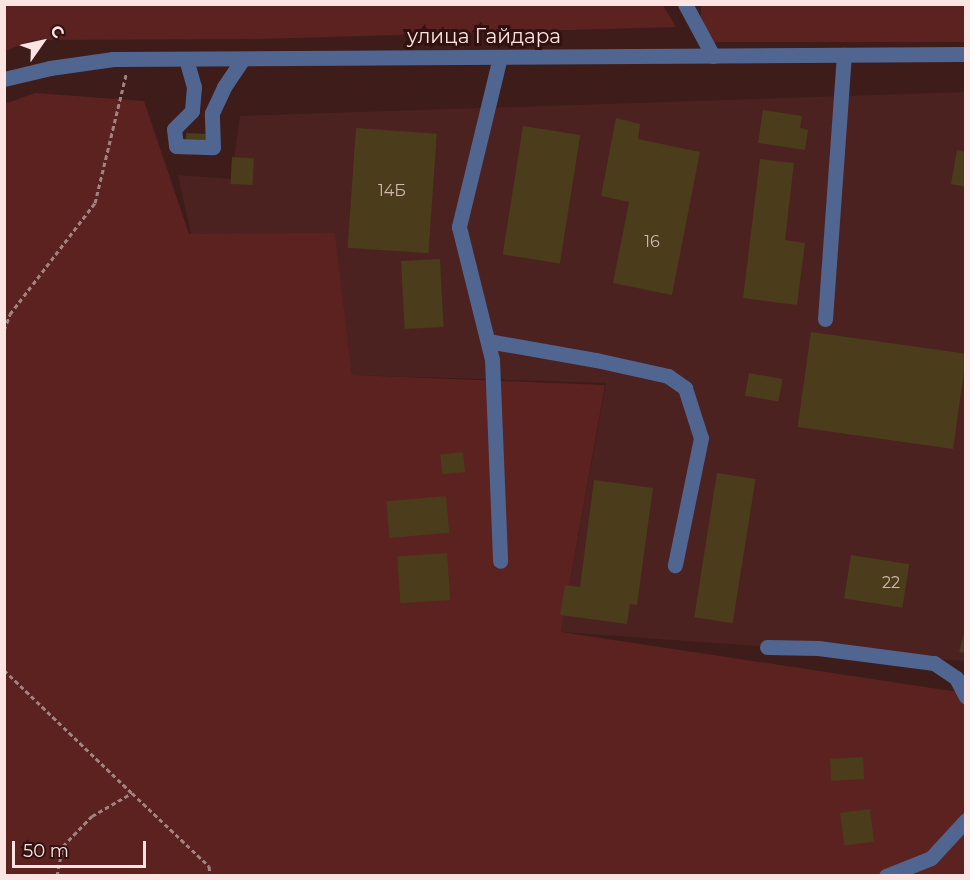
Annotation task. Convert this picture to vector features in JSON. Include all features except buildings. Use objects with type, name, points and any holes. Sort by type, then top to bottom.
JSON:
[{"type":"street","points":[[686,4],[713,56]]},
{"type":"street","name":"улица Гайдара","points":[[4,79],[50,68],[130,59],[966,54]]},
{"type":"street","points":[[825,319],[844,55]]},
{"type":"street","points":[[500,57],[459,227],[492,359],[500,561]]},
{"type":"street","points":[[186,59],[194,87],[192,111],[174,129],[176,146],[213,147],[212,113],[224,87],[243,58]]},
{"type":"street","points":[[488,341],[596,360],[668,376],[685,388],[701,438],[675,565]]},
{"type":"street","points":[[767,647],[818,648],[934,663],[956,678],[966,697]]},
{"type":"street","points":[[886,876],[931,858],[966,820]]},
{"type":"path","points":[[4,330],[10,314],[95,203],[130,59]]},
{"type":"path","points":[[4,670],[209,866],[210,876]]},
{"type":"path","points":[[57,876],[63,846],[92,816],[132,793]]},
{"type":"shaded area","points":[[5,4],[662,4],[676,27],[261,39],[33,40],[5,51]]},
{"type":"shaded area","points":[[701,5],[965,5],[965,42],[701,42]]},
{"type":"shaded area","points":[[965,92],[965,661],[561,632],[606,383],[352,375],[335,234],[191,234],[178,175],[231,179],[240,116]]},
{"type":"shaded area","points":[[35,93],[144,101],[189,234],[335,233],[352,375],[605,385],[561,632],[965,693],[965,875],[5,876],[4,104]]}]
